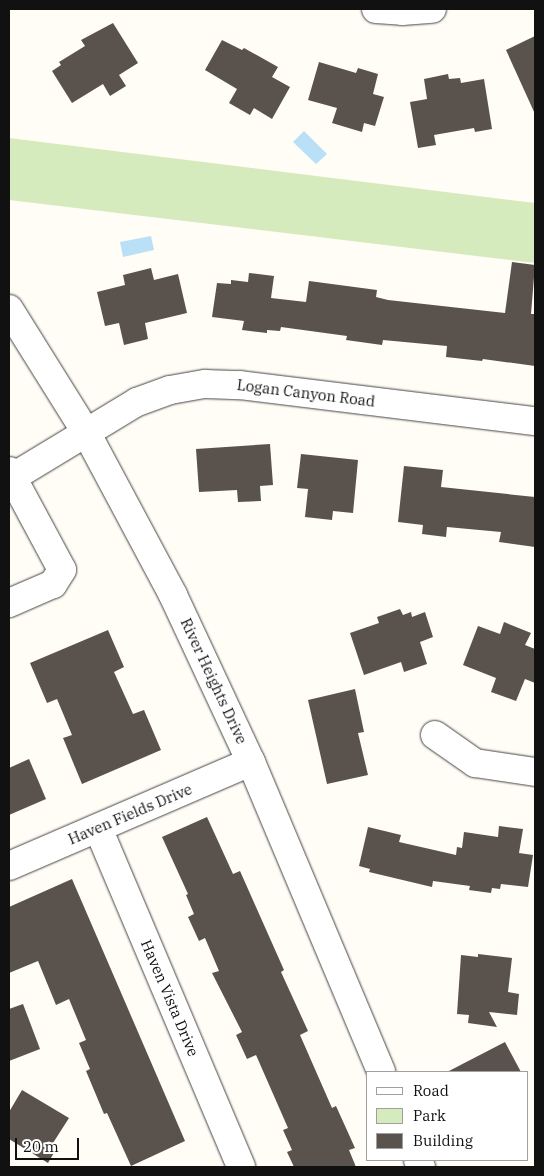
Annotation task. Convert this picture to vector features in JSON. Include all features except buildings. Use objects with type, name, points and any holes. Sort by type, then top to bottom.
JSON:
[{"type":"street","points":[[376,9],[402,11],[432,9]]},
{"type":"street","name":"River Heights Drive","points":[[9,308],[86,432],[173,595],[251,762],[381,1071]]},
{"type":"street","name":"Logan Canyon Road","points":[[11,474],[137,402],[153,395],[187,387],[222,384],[535,421]]},
{"type":"street","points":[[9,603],[53,584],[62,570],[11,474]]},
{"type":"street","points":[[435,735],[476,763],[535,772]]},
{"type":"street","name":"Haven Fields Drive","points":[[9,866],[251,762]]},
{"type":"street","name":"Haven Vista Drive","points":[[98,828],[241,1167]]},
{"type":"green space","points":[[9,138],[535,203],[535,263],[9,200]]},
{"type":"water","points":[[304,131],[327,154],[316,164],[293,142]]},
{"type":"water","points":[[151,236],[154,250],[123,257],[120,242]]}]
